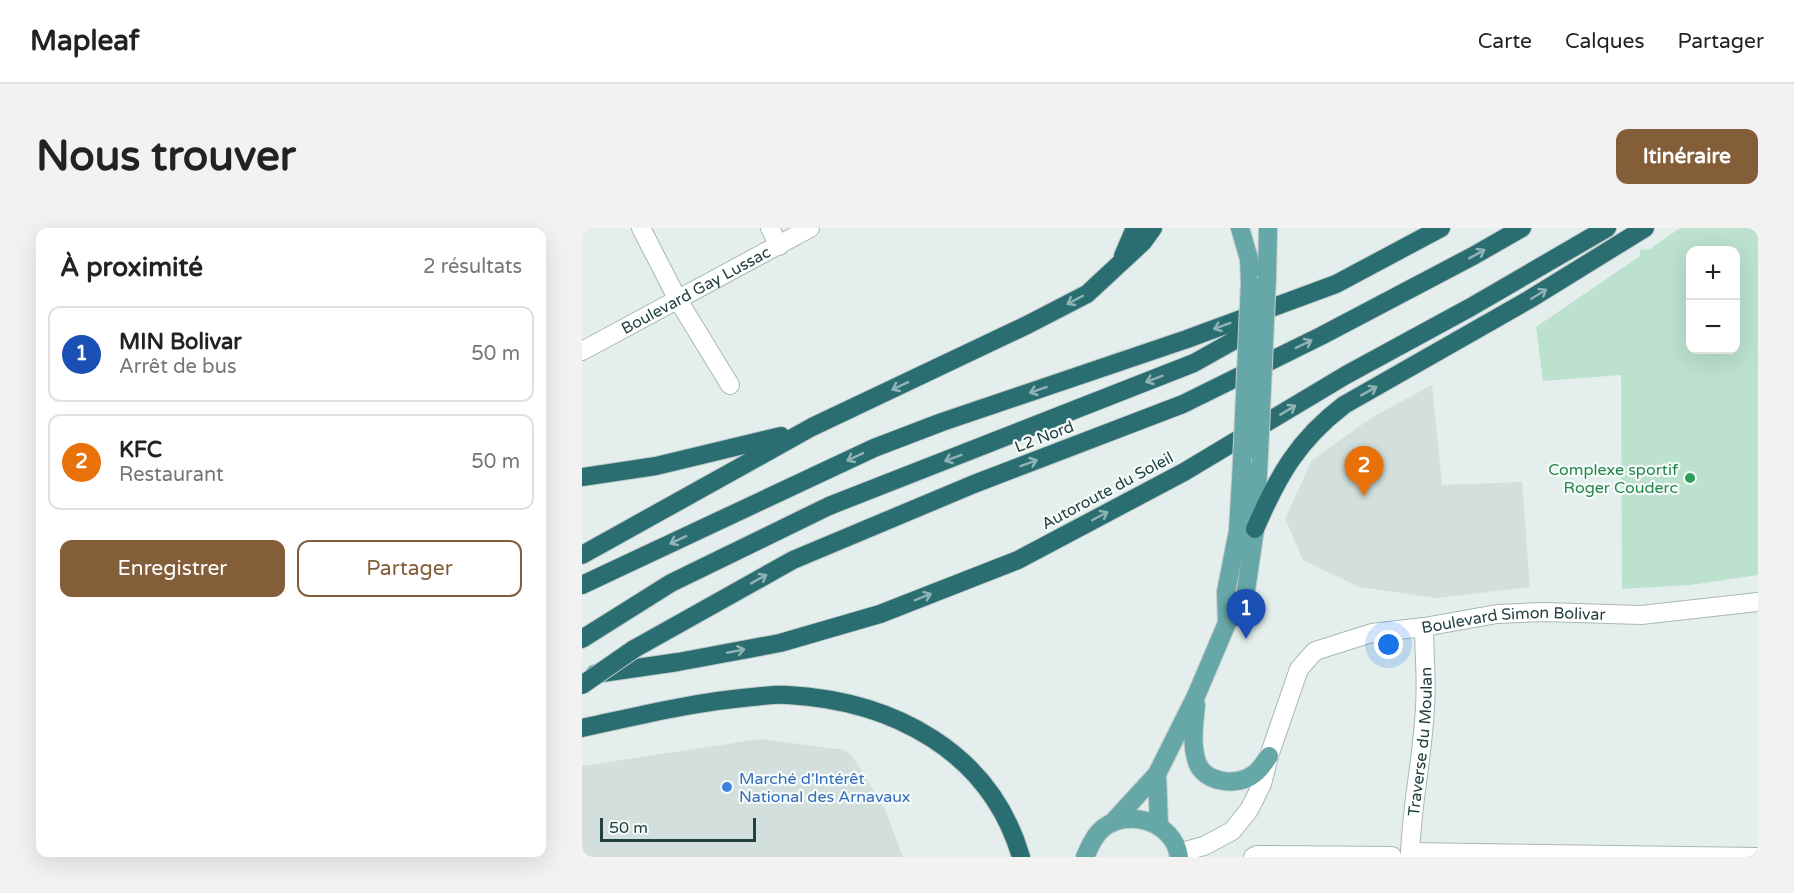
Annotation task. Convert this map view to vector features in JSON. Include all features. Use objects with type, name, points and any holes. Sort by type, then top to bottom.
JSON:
[{"type":"highway","points":[[1120,263],[1136,228]]},
{"type":"highway","points":[[582,555],[812,427],[1027,326],[1087,294],[1143,242],[1153,228]]},
{"type":"highway","points":[[582,585],[874,448],[942,422],[1187,339],[1336,284],[1441,228]]},
{"type":"highway","name":"L2 Nord","points":[[582,685],[634,649],[793,560],[974,484],[1183,404],[1321,336],[1522,228]]},
{"type":"highway","name":"Autoroute du Soleil","points":[[582,678],[780,643],[880,614],[1018,560],[1184,472],[1346,375],[1471,307],[1607,228]]},
{"type":"highway","points":[[1255,529],[1269,497],[1294,453],[1323,422],[1344,405],[1530,299],[1645,228]]},
{"type":"highway","name":"L2 Nord","points":[[582,639],[671,583],[829,506],[1194,363],[1336,284]]},
{"type":"highway","points":[[582,477],[656,466],[749,446],[812,427]]},
{"type":"highway","points":[[582,728],[724,699],[787,694],[856,705],[911,726],[942,743],[986,787],[1015,835],[1022,857]]},
{"type":"main road","points":[[1240,228],[1249,259],[1258,279]]},
{"type":"main road","points":[[1085,857],[1090,843],[1100,831],[1112,822],[1157,774],[1197,696],[1227,622],[1245,597],[1255,529],[1250,458],[1258,279],[1268,228]]},
{"type":"main road","points":[[1227,622],[1226,592],[1250,458]]},
{"type":"main road","points":[[1197,696],[1194,748],[1198,766],[1209,778],[1224,782],[1253,776],[1269,756]]},
{"type":"main road","points":[[1157,774],[1160,826]]},
{"type":"main road","points":[[1112,822],[1128,818],[1144,820],[1160,826],[1171,838],[1179,855]]},
{"type":"street","points":[[641,228],[678,300],[730,385]]},
{"type":"street","points":[[770,228],[779,246]]},
{"type":"street","name":"Boulevard Gay Lussac","points":[[582,351],[810,228]]},
{"type":"street","name":"Boulevard Simon Bolivar","points":[[1179,855],[1204,846],[1232,831],[1250,810],[1263,784],[1269,756],[1299,669],[1315,651],[1372,633],[1424,627],[1497,614],[1545,612],[1641,615],[1758,602]]},
{"type":"street","name":"Traverse du Moulan","points":[[1404,855],[1419,784],[1425,705],[1424,627]]},
{"type":"street","points":[[1253,857],[1257,855],[1757,857]]},
{"type":"shaded area","points":[[1432,385],[1442,485],[1522,482],[1530,587],[1437,598],[1359,587],[1303,560],[1285,519],[1312,460],[1374,416]]},
{"type":"shaded area","name":"Marché d'Intérêt National des Arnavaux","points":[[760,739],[845,750],[853,757],[885,809],[903,857],[582,857],[582,766]]},
{"type":"green space","name":"Complexe sportif Roger Couderc","points":[[1680,228],[1758,228],[1758,575],[1690,585],[1622,589],[1621,375],[1543,381],[1536,327],[1640,256],[1640,250],[1650,249]]},
{"type":"place","name":"Complexe sportif Roger Couderc","points":[[1690,478]]},
{"type":"place","name":"KFC","points":[[1364,496]]},
{"type":"place","name":"MIN Bolivar","points":[[1246,639]]},
{"type":"place","name":"Marché d'Intérêt National des Arnavaux","points":[[727,787]]}]
